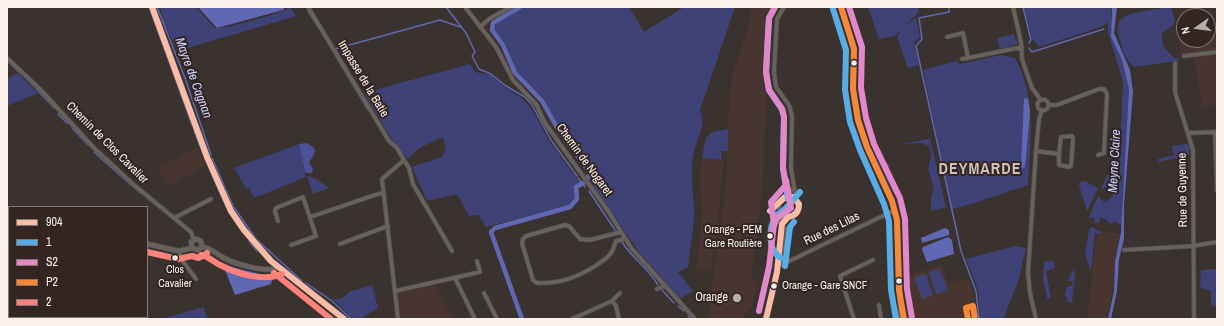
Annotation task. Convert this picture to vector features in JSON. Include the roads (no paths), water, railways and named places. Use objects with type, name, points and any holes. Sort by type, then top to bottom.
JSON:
[{"type":"main road","points":[[152,7],[207,158],[226,200],[247,234],[279,267],[344,319]]},
{"type":"street","name":"Impasse de la Batie","points":[[308,7],[389,141],[397,148],[409,168],[413,184],[452,251]]},
{"type":"street","name":"Chemin de Nogaret","points":[[465,7],[496,48],[513,80],[536,104],[545,123],[608,211],[624,239],[664,286],[695,319]]},
{"type":"street","points":[[480,27],[489,19],[511,7]]},
{"type":"street","points":[[782,224],[788,217],[795,215],[799,210],[791,168],[792,116],[789,105],[776,87],[774,72],[777,19],[784,7]]},
{"type":"street","points":[[841,7],[854,48],[853,89],[858,120],[867,147],[895,210],[899,231],[901,319]]},
{"type":"street","points":[[1013,7],[1022,47],[1022,59],[1028,78],[1034,91],[1041,100],[1048,101],[1049,106]]},
{"type":"street","points":[[947,37],[963,33],[968,58]]},
{"type":"street","points":[[962,59],[1022,47]]},
{"type":"street","points":[[1184,56],[1217,52]]},
{"type":"street","name":"Chemin de Clos Cavalier","points":[[7,58],[40,90],[99,152],[134,185],[191,232],[194,240]]},
{"type":"street","name":"Rue de Guyenne","points":[[1175,63],[1175,92],[1193,150],[1194,319]]},
{"type":"street","points":[[1042,110],[1046,110],[1049,106],[1057,105],[1099,89],[1104,89],[1107,94],[1104,153],[1098,155]]},
{"type":"street","points":[[1041,100],[1038,106],[1042,110]]},
{"type":"street","points":[[1036,319],[1030,294],[1028,273],[1036,151],[1039,119],[1042,110]]},
{"type":"street","points":[[1188,133],[1216,132],[1217,190]]},
{"type":"street","points":[[1072,136],[1071,166],[1069,168],[1059,165],[1059,154],[1061,137],[1072,136]]},
{"type":"street","points":[[1036,151],[1059,154]]},
{"type":"street","points":[[398,319],[382,179],[404,160]]},
{"type":"street","points":[[788,217],[782,213],[779,208],[780,202],[787,197],[794,187]]},
{"type":"street","points":[[310,217],[384,193]]},
{"type":"street","points":[[278,221],[275,211],[276,208],[303,197],[316,236],[291,245]]},
{"type":"street","points":[[787,197],[796,198]]},
{"type":"street","points":[[174,218],[211,198]]},
{"type":"street","name":"Rue des Lilas","points":[[777,265],[783,264],[895,210]]},
{"type":"street","points":[[766,319],[777,265],[782,213]]},
{"type":"street","points":[[621,232],[586,240],[580,239],[569,226],[565,225],[526,236],[522,243],[534,280],[537,283],[548,283],[571,279],[581,275],[607,258],[616,241],[624,239]]},
{"type":"street","points":[[340,244],[388,226]]},
{"type":"street","points":[[783,264],[787,228]]},
{"type":"street","points":[[192,248],[191,242],[194,240],[201,241],[202,247]]},
{"type":"street","points":[[1124,250],[1193,246],[1217,242]]},
{"type":"street","points":[[148,244],[179,250],[192,248],[196,251],[202,247],[212,249],[226,259],[256,268],[272,271],[279,267]]},
{"type":"street","points":[[179,250],[182,259],[196,279]]},
{"type":"street","points":[[854,319],[840,276],[873,260]]},
{"type":"street","points":[[395,291],[480,272],[477,261]]},
{"type":"street","points":[[455,278],[475,319]]},
{"type":"street","points":[[657,289],[664,286]]},
{"type":"street","points":[[484,293],[497,319]]},
{"type":"street","points":[[572,319],[612,301],[620,293]]},
{"type":"street","points":[[612,301],[616,306],[619,319]]},
{"type":"street","points":[[879,305],[881,319]]},
{"type":"waterway","points":[[149,7],[192,125]]},
{"type":"waterway","name":"Mayre de Cagnan","points":[[157,7],[185,78],[211,155]]},
{"type":"waterway","points":[[446,7],[466,33],[475,52],[472,56],[479,69],[491,74],[506,86],[525,97],[532,105],[551,140],[577,176]]},
{"type":"waterway","points":[[520,7],[493,23],[492,30],[503,45],[515,73],[542,101],[559,131],[590,173],[587,180]]},
{"type":"waterway","points":[[949,7],[949,12],[919,18],[922,39],[916,46],[961,251],[976,291],[979,319]]},
{"type":"waterway","points":[[1023,7],[1031,40],[1029,43]]},
{"type":"waterway","points":[[308,11],[318,27]]},
{"type":"waterway","points":[[335,49],[440,20],[460,27]]},
{"type":"waterway","points":[[1029,48],[1032,52],[1104,29]]},
{"type":"waterway","points":[[335,55],[368,110]]},
{"type":"waterway","points":[[7,61],[31,83],[54,108]]},
{"type":"waterway","points":[[58,114],[67,123]]},
{"type":"waterway","points":[[72,128],[88,145]]},
{"type":"waterway","points":[[194,131],[204,156]]},
{"type":"waterway","points":[[94,152],[131,185]]},
{"type":"waterway","name":"Mayre de Cagnan","points":[[212,158],[233,206],[256,239],[302,281]]},
{"type":"waterway","points":[[210,171],[227,209]]},
{"type":"waterway","points":[[578,178],[585,187]]},
{"type":"waterway","points":[[522,319],[491,232],[495,228],[570,207],[577,199],[576,187],[585,182]]},
{"type":"waterway","points":[[134,187],[140,193]]},
{"type":"waterway","points":[[589,191],[615,230]]},
{"type":"waterway","points":[[148,199],[164,212]]},
{"type":"waterway","points":[[249,241],[257,251]]},
{"type":"waterway","points":[[622,242],[630,253],[650,273],[658,285]]},
{"type":"waterway","name":"Mayre de Cagnan","points":[[306,283],[332,301],[351,319]]},
{"type":"waterway","points":[[661,289],[674,303]]},
{"type":"waterway","points":[[678,306],[684,311]]},
{"type":"waterway","points":[[688,316],[691,319]]},
{"type":"place","name":"Orange - PEM Gare Routière","points":[[770,236]]},
{"type":"place","name":"Clos Cavalier","points":[[175,258]]},
{"type":"place","name":"Orange - Gare SNCF","points":[[774,286]]},
{"type":"place","name":"Orange","points":[[737,298]]},
{"type":"district","name":"DEYMARDE","points":[[980,170]]},
{"type":"water label","name":"Meyne Claire","points":[[1115,161]]}]
